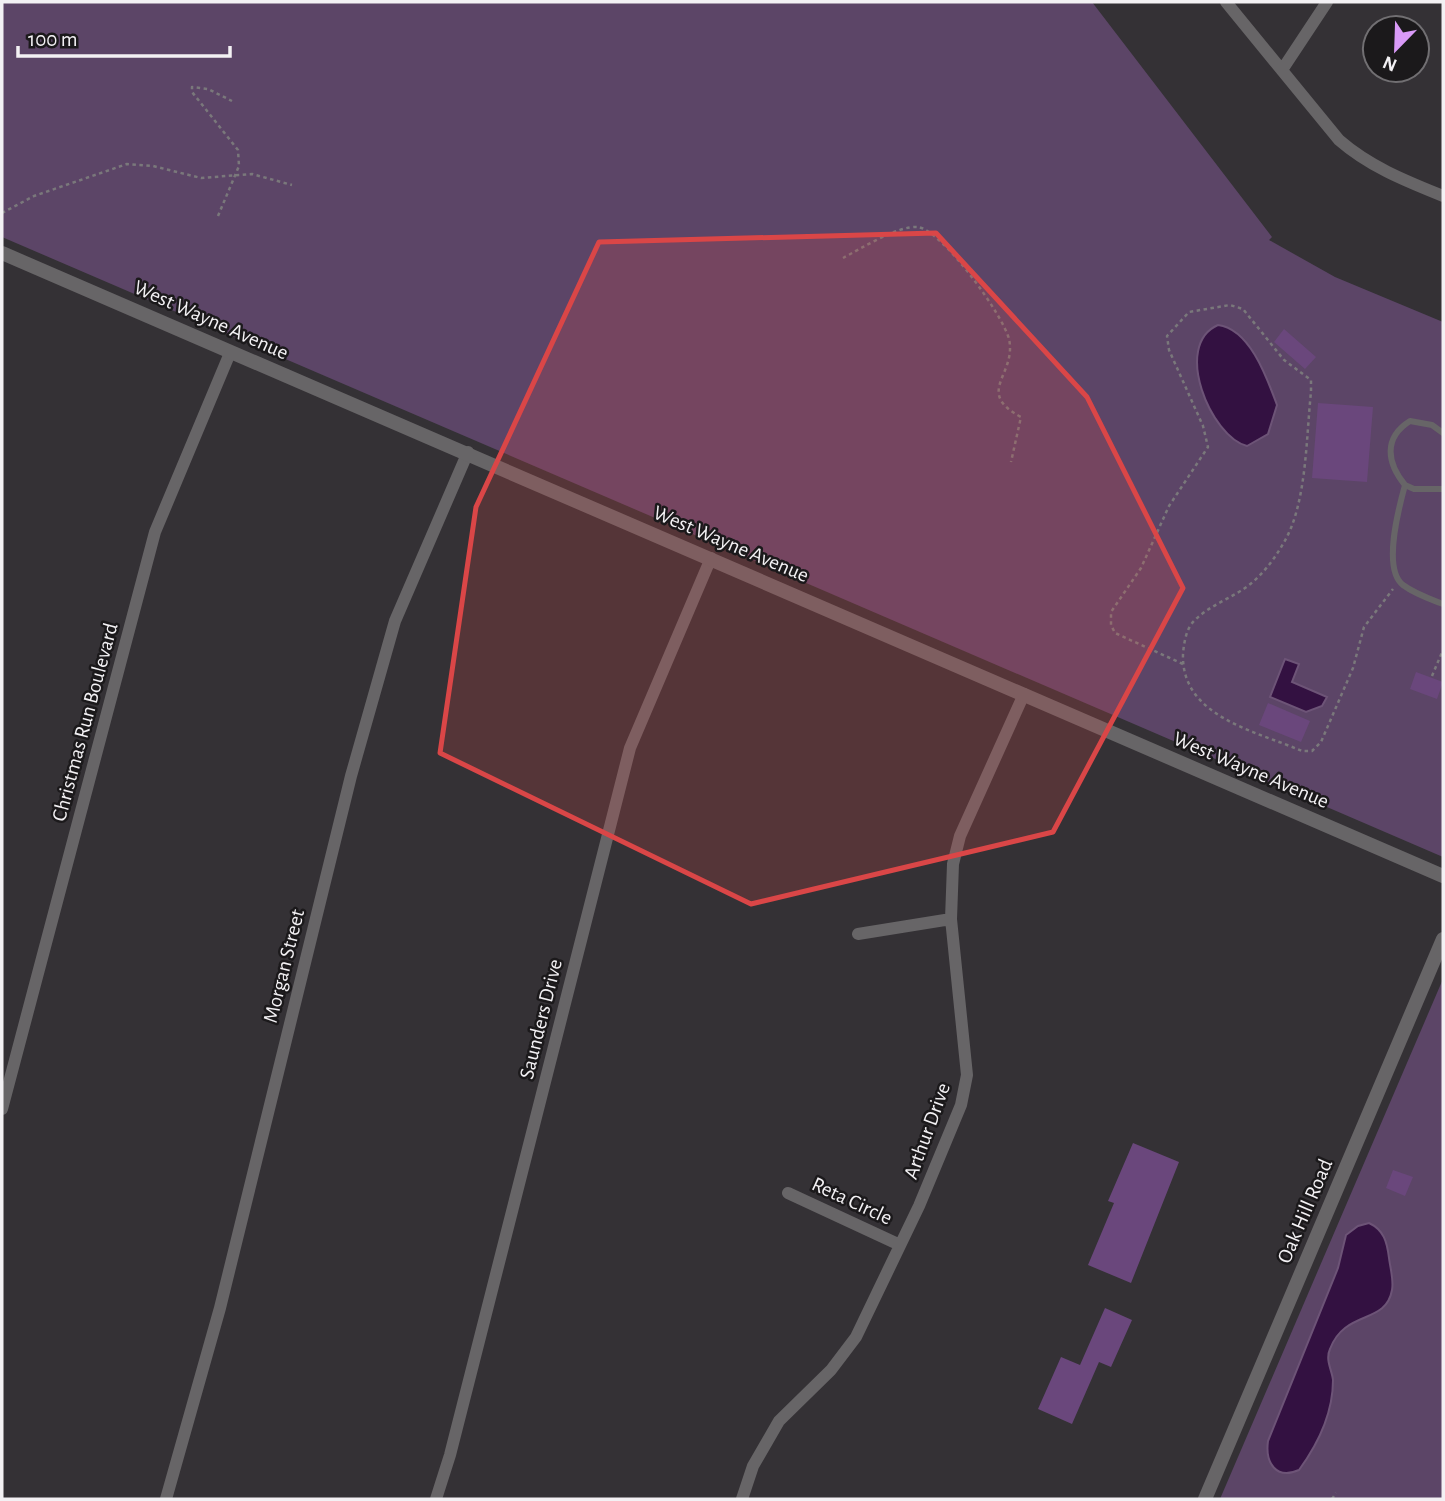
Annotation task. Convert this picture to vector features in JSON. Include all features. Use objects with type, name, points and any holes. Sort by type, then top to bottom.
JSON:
[{"type":"street","points":[[1226,2],[1339,140],[1358,157],[1443,196]]},
{"type":"street","points":[[1282,70],[1327,2]]},
{"type":"street","name":"West Wayne Avenue","points":[[2,253],[112,298],[230,353],[468,452],[1443,876]]},
{"type":"street","name":"Christmas Run Boulevard","points":[[2,1109],[155,532],[230,353]]},
{"type":"street","name":"Morgan Street","points":[[166,1499],[220,1308],[351,776],[391,634],[468,452]]},
{"type":"street","name":"Saunders Drive","points":[[436,1499],[454,1442],[630,748],[711,558]]},
{"type":"street","name":"Arthur Drive","points":[[742,1499],[753,1466],[779,1421],[831,1370],[856,1337],[950,1136],[961,1105],[967,1075],[951,919],[953,864],[960,836],[1024,694]]},
{"type":"street","points":[[858,934],[951,919]]},
{"type":"street","name":"Oak Hill Road","points":[[1205,1499],[1443,939]]},
{"type":"street","name":"Reta Circle","points":[[788,1193],[900,1245]]},
{"type":"lane","points":[[1443,433],[1432,425],[1410,421],[1397,432],[1389,448],[1390,460],[1405,485],[1414,489],[1443,489]]},
{"type":"lane","points":[[1405,485],[1392,555],[1394,573],[1402,584],[1443,604]]},
{"type":"path","points":[[218,215],[239,166],[238,150],[192,92],[192,87],[208,89],[232,101]]},
{"type":"path","points":[[2,213],[34,196],[127,164],[153,166],[201,178],[252,174],[292,185]]},
{"type":"path","points":[[843,258],[897,232],[918,227],[929,232],[969,275],[1003,323],[1009,341],[1007,370],[997,390],[1000,400],[1008,410],[1021,417],[1012,463]]},
{"type":"path","points":[[1183,664],[1115,633],[1111,625],[1111,612],[1140,568],[1169,506],[1208,447],[1203,426],[1169,350],[1167,336],[1189,312],[1230,305],[1243,309],[1284,360],[1311,380],[1299,500],[1284,542],[1265,569],[1243,589],[1192,622],[1186,637],[1183,664],[1189,688],[1213,712],[1302,751],[1312,751],[1321,742],[1353,668],[1364,627],[1393,589]]},
{"type":"path","points":[[1432,676],[1443,650]]},
{"type":"path","points":[[1332,1499],[1336,1493]]},
{"type":"highlighted area","points":[[936,233],[1087,397],[1183,588],[1053,832],[751,904],[440,753],[476,507],[599,242]]},
{"type":"shaded area","points":[[2,2],[1092,2],[1272,237],[1269,240],[1335,277],[1443,322],[1443,857],[2,237]]},
{"type":"shaded area","points":[[1218,325],[1229,328],[1248,345],[1256,356],[1277,405],[1268,434],[1247,446],[1234,439],[1221,426],[1210,409],[1197,370],[1198,351],[1205,336]]},
{"type":"shaded area","points":[[1285,659],[1299,664],[1292,682],[1327,697],[1322,706],[1306,712],[1270,697]]},
{"type":"shaded area","points":[[1443,979],[1443,1499],[1220,1499]]},
{"type":"shaded area","points":[[1369,1223],[1384,1237],[1387,1247],[1393,1282],[1388,1301],[1374,1314],[1355,1322],[1337,1336],[1329,1353],[1328,1361],[1333,1380],[1323,1428],[1299,1470],[1291,1473],[1278,1471],[1268,1456],[1268,1441],[1338,1268],[1346,1235],[1358,1226]]},
{"type":"building","points":[[1284,329],[1316,357],[1305,369],[1274,342]]},
{"type":"building","points":[[1318,403],[1373,407],[1367,482],[1312,478]]},
{"type":"building","points":[[1416,672],[1443,682],[1437,699],[1410,689]]},
{"type":"building","points":[[1268,703],[1310,721],[1301,742],[1259,725]]},
{"type":"building","points":[[1133,1143],[1179,1162],[1131,1283],[1088,1265],[1114,1203],[1108,1201]]},
{"type":"building","points":[[1393,1170],[1413,1177],[1405,1196],[1386,1188]]},
{"type":"building","points":[[1105,1308],[1132,1320],[1111,1367],[1099,1362],[1072,1424],[1038,1409],[1061,1357],[1080,1365]]}]
